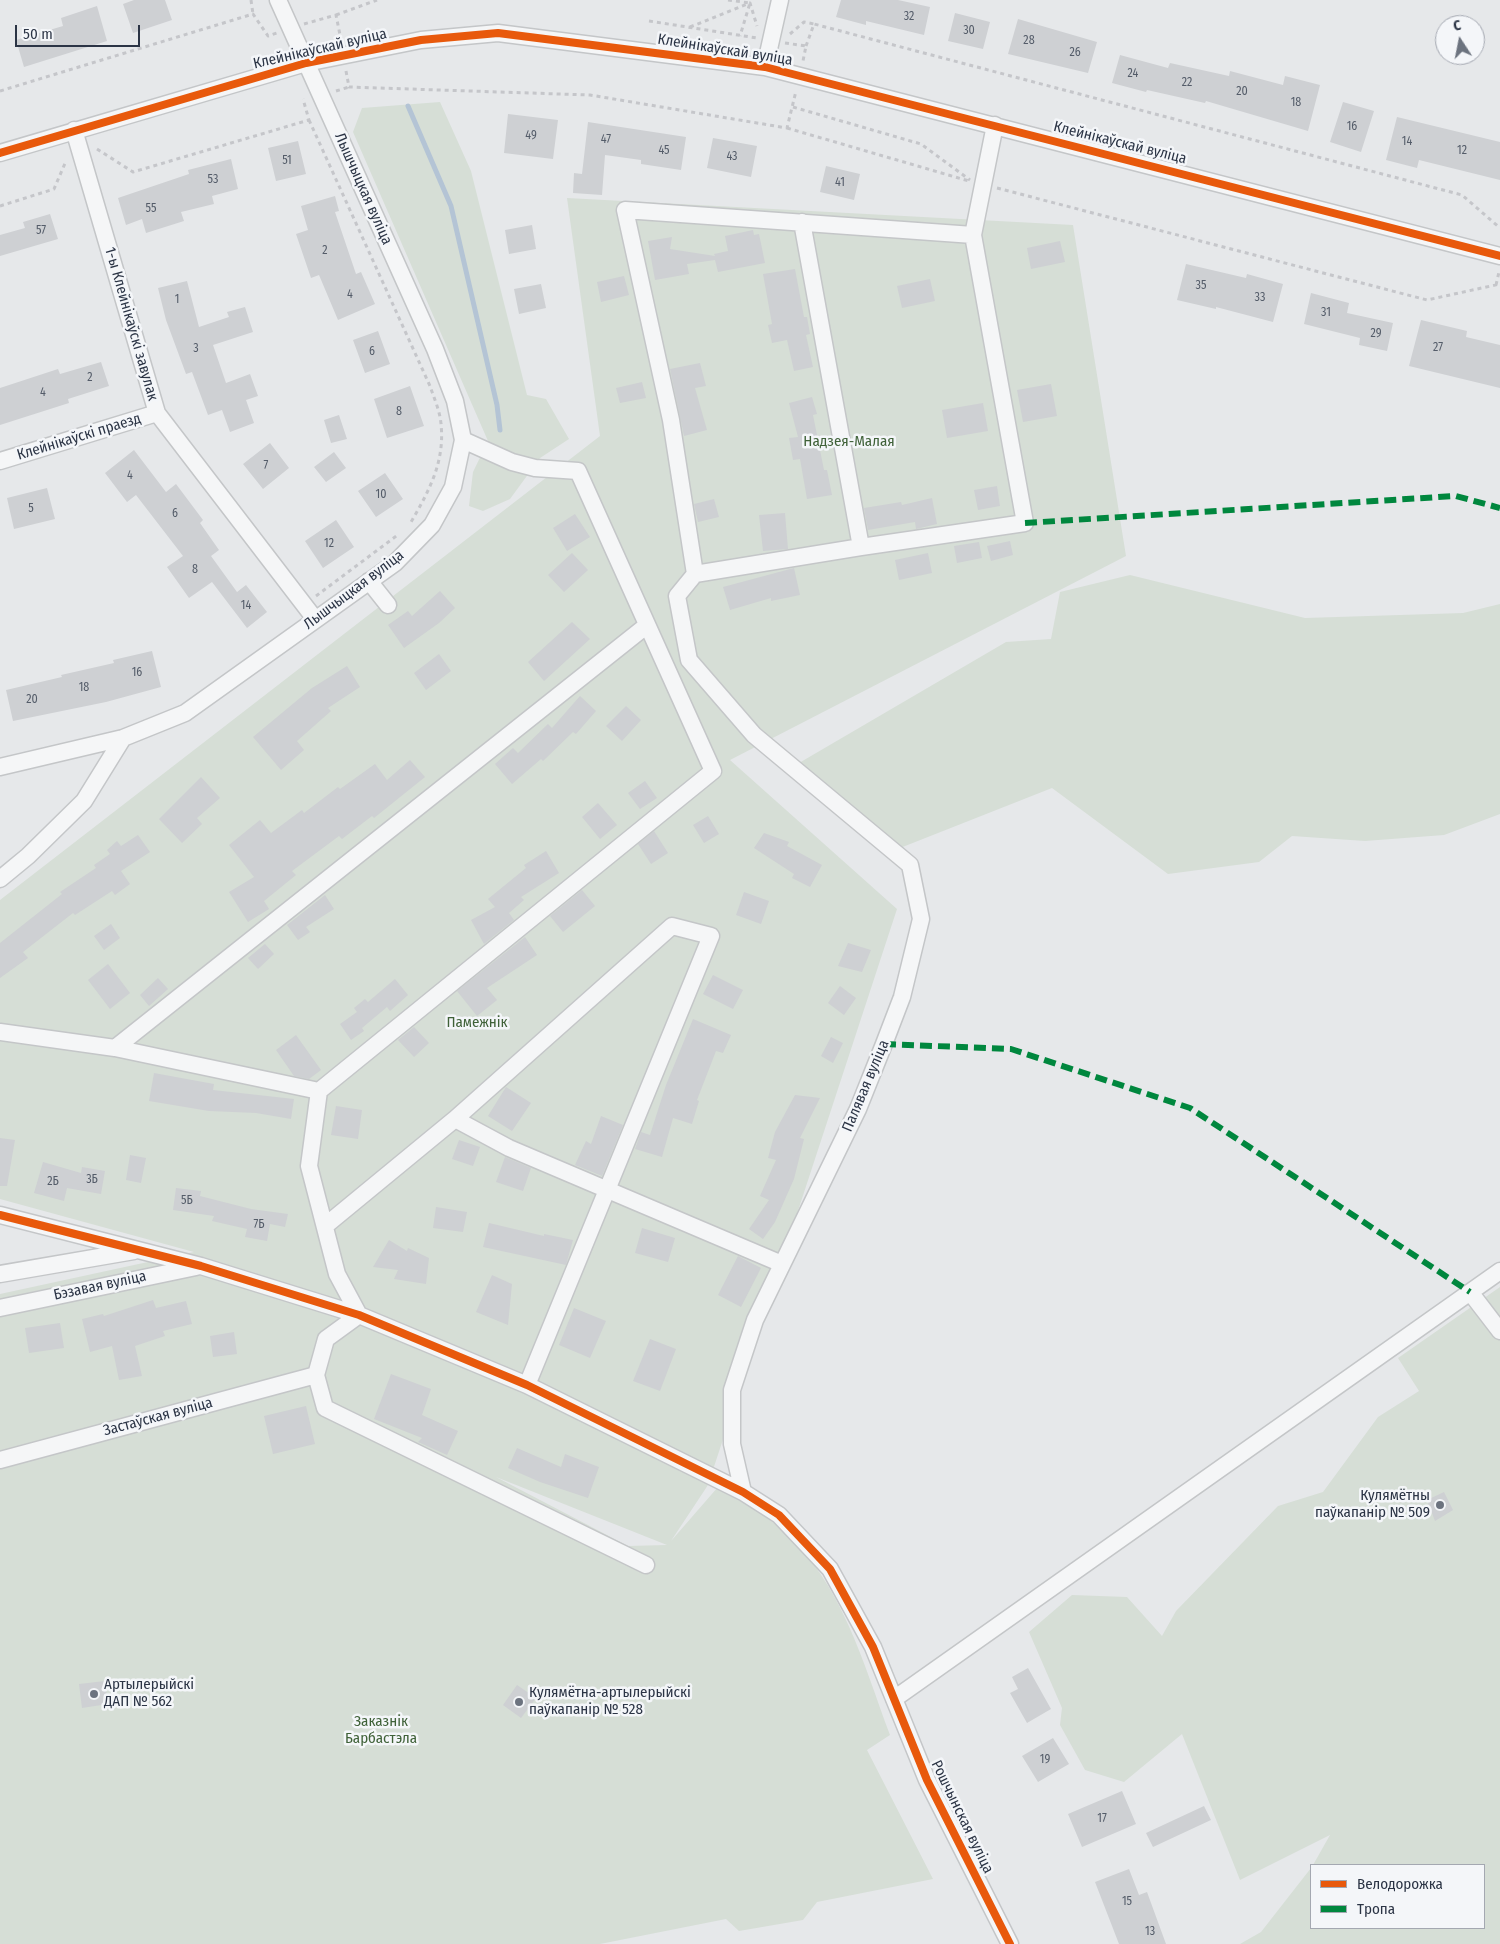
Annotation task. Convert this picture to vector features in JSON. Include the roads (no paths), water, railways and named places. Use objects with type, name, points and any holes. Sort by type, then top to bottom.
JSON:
[{"type":"street","name":"Лышчыцкая вуліца","points":[[0,766],[123,738],[185,713],[395,563],[432,525],[453,487],[463,440],[455,401],[435,349],[278,0]]},
{"type":"street","points":[[765,67],[780,0]]},
{"type":"street","name":"Клейнікаўскай вуліца","points":[[0,153],[306,63],[421,40],[498,33],[765,67],[1500,256]]},
{"type":"street","points":[[973,235],[625,210],[671,420],[695,574],[1025,523],[973,235],[978,183],[995,125]]},
{"type":"street","name":"1-ы Клейнікаўскі завулак","points":[[74,130],[157,413],[315,619]]},
{"type":"street","points":[[802,222],[861,547]]},
{"type":"street","name":"Клейнікаўскі праезд","points":[[0,461],[157,413]]},
{"type":"street","points":[[463,440],[520,464],[536,468],[578,471],[627,577],[646,626],[714,771],[319,1091],[308,1166],[338,1274],[358,1315],[326,1339],[316,1375],[325,1408],[646,1565]]},
{"type":"street","name":"Палявая вуліца","points":[[695,574],[676,596],[689,660],[754,735],[910,865],[921,919],[902,998],[858,1109],[755,1320],[732,1390],[732,1444],[743,1492]]},
{"type":"street","points":[[369,581],[388,605]]},
{"type":"street","points":[[115,1048],[646,626]]},
{"type":"street","points":[[0,879],[28,856],[84,801],[123,738]]},
{"type":"street","points":[[325,1226],[455,1118],[672,926],[711,936],[527,1385]]},
{"type":"street","points":[[0,1032],[115,1048],[319,1091]]},
{"type":"street","points":[[455,1118],[509,1148],[782,1264]]},
{"type":"street","name":"Рошчынская вуліца","points":[[0,1215],[201,1266],[358,1315],[527,1385],[743,1492],[779,1515],[830,1569],[874,1647],[927,1780],[1010,1944]]},
{"type":"street","points":[[0,1274],[141,1250]]},
{"type":"street","name":"Бэзавая вуліца","points":[[0,1308],[201,1266]]},
{"type":"street","points":[[894,1699],[1500,1271]]},
{"type":"street","points":[[1470,1292],[1500,1331]]},
{"type":"street","name":"Застаўская вуліца","points":[[0,1460],[316,1375]]},
{"type":"waterway","points":[[408,106],[451,206],[497,405],[500,430]]},
{"type":"place","name":"Кулямётны паўкапанір № 509","points":[[1440,1505]]},
{"type":"place","name":"Артылерыйскі ДАП № 562","points":[[94,1694]]},
{"type":"place","name":"Кулямётна-артылерыйскі паўкапанір № 528","points":[[519,1702]]},
{"type":"park label","name":"Надзея-Малая","points":[[849,442]]},
{"type":"park label","name":"Памежнік","points":[[477,1023]]},
{"type":"park label","name":"Заказнік Барбастэла","points":[[381,1730]]}]
